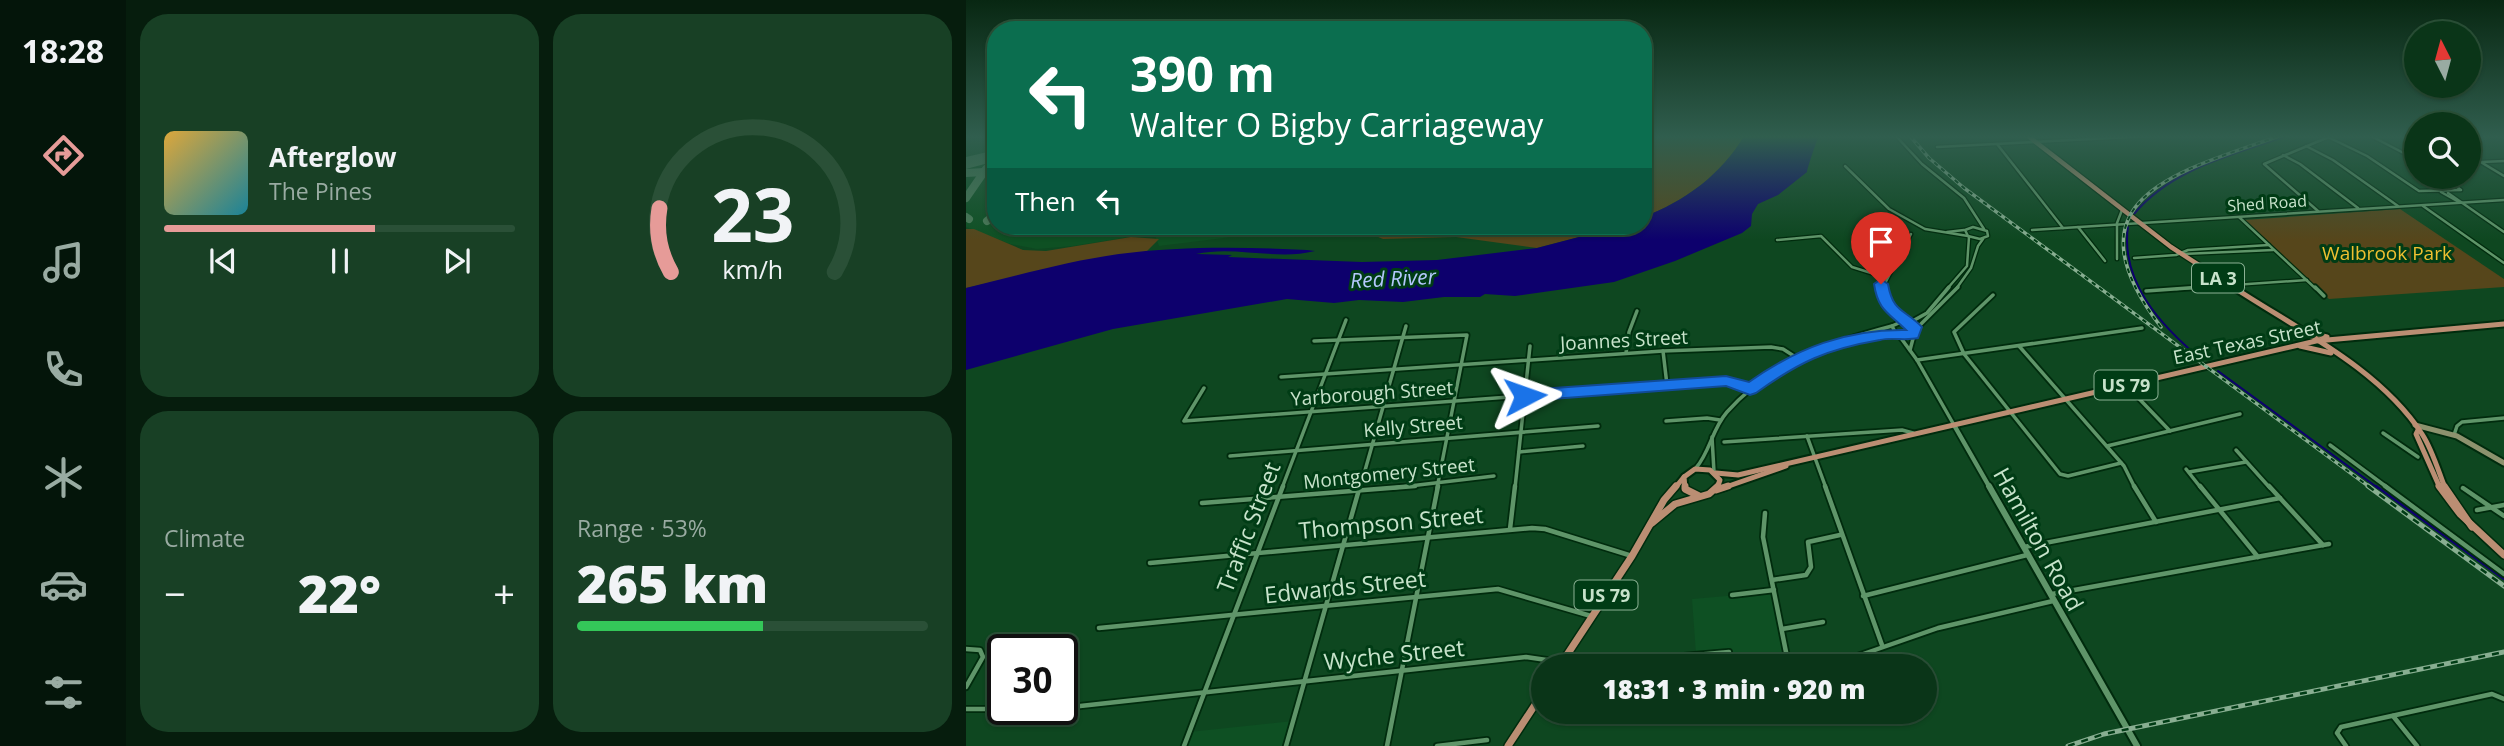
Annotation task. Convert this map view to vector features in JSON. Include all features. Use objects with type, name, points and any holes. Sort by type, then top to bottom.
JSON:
[{"type":"main road","name":"LA 3","points":[[2072,171],[2180,254],[2336,354],[2390,394],[2416,427],[2416,434],[2440,490],[2456,513],[2504,555]]},
{"type":"main road","name":"East Texas Street","points":[[1567,654],[1632,556],[1664,500],[1684,477],[1695,469],[1705,468],[1715,473],[1738,475],[2316,341],[2504,324]]},
{"type":"main road","points":[[2336,354],[2297,345],[2299,330],[2323,337],[2348,338]]},
{"type":"main road","points":[[2336,354],[2332,344],[2348,338]]},
{"type":"main road","points":[[2416,427],[2455,435],[2504,463]]},
{"type":"main road","name":"East Texas Street","points":[[1652,523],[1673,505],[1795,462]]},
{"type":"main road","points":[[1715,473],[1720,484],[1716,490]]},
{"type":"main road","points":[[1684,477],[1685,489],[1699,496]]},
{"type":"main road","points":[[1508,746],[1531,711]]},
{"type":"street","points":[[1850,171],[1889,209],[1925,229],[1983,239]]},
{"type":"street","points":[[1833,344],[1897,334],[1905,336],[1915,331],[1965,276],[1972,265],[1976,246],[1989,235],[1964,198],[1930,171]]},
{"type":"street","points":[[2018,171],[2063,228]]},
{"type":"street","points":[[2268,171],[2319,212]]},
{"type":"street","points":[[2309,171],[2360,209]]},
{"type":"street","points":[[2349,171],[2399,207]]},
{"type":"street","points":[[2389,171],[2418,190],[2443,192],[2461,189]]},
{"type":"street","points":[[2443,192],[2504,232]]},
{"type":"street","name":"Shed Road","points":[[2032,230],[2504,202]]},
{"type":"street","points":[[2422,206],[2504,263]]},
{"type":"street","points":[[2117,259],[2118,225],[2122,210]]},
{"type":"street","points":[[1938,232],[1965,230],[1976,216]]},
{"type":"street","points":[[2239,217],[2324,296]]},
{"type":"street","points":[[1970,227],[1984,229]]},
{"type":"street","points":[[2078,227],[2105,261]]},
{"type":"street","points":[[1695,469],[1704,459],[1708,443],[1721,420],[1750,389],[1776,370],[1833,344],[1909,323],[1927,313],[1967,266],[1968,237],[1965,230]]},
{"type":"street","points":[[1912,234],[1884,277],[1881,293],[1892,312],[1909,323],[1915,331]]},
{"type":"street","points":[[1776,240],[1821,236],[1852,267],[1884,277]]},
{"type":"street","points":[[2180,254],[2188,250],[2269,245]]},
{"type":"street","points":[[2134,258],[2274,250]]},
{"type":"street","points":[[2146,291],[2307,280]]},
{"type":"street","points":[[1993,295],[1954,331],[1964,354],[2062,475],[2122,463]]},
{"type":"street","points":[[1626,354],[1629,331],[1637,311]]},
{"type":"street","points":[[1892,312],[1892,326]]},
{"type":"street","name":"Traffic Street","points":[[1184,746],[1346,320]]},
{"type":"street","points":[[2496,325],[2504,331]]},
{"type":"street","points":[[1286,746],[1406,326]]},
{"type":"street","name":"Hamilton Road","points":[[1892,326],[1917,360],[2137,746]]},
{"type":"street","points":[[1917,360],[2142,328]]},
{"type":"street","points":[[1910,350],[1915,331]]},
{"type":"street","points":[[1314,341],[1467,335],[1388,746]]},
{"type":"street","points":[[1510,529],[1530,346]]},
{"type":"street","points":[[2019,346],[2122,463],[2141,501],[2156,522]]},
{"type":"street","name":"Joannes Street","points":[[1282,377],[1663,351],[1770,347],[1783,349],[1797,359]]},
{"type":"street","points":[[1663,351],[1667,385]]},
{"type":"street","name":"Yarborough Street","points":[[1204,387],[1184,421],[1731,381],[1750,389]]},
{"type":"street","points":[[2126,385],[2170,431]]},
{"type":"street","points":[[2107,446],[2240,414]]},
{"type":"street","points":[[1666,421],[1707,418],[1721,420]]},
{"type":"street","points":[[2455,435],[2457,426],[2462,422],[2504,418]]},
{"type":"street","name":"Kelly Street","points":[[1230,456],[1598,426]]},
{"type":"street","points":[[1724,442],[1902,430],[1914,435]]},
{"type":"street","points":[[2383,433],[2418,457]]},
{"type":"street","points":[[1807,436],[1840,535],[1882,645]]},
{"type":"street","points":[[1712,437],[1715,473]]},
{"type":"street","points":[[2330,445],[2504,574]]},
{"type":"street","points":[[1519,452],[1583,446]]},
{"type":"street","points":[[1859,654],[1972,617],[2052,598],[2326,545],[2236,450]]},
{"type":"street","points":[[2247,461],[2188,470],[2258,557]]},
{"type":"street","name":"Montgomery Street","points":[[1202,503],[1438,484],[1494,475]]},
{"type":"street","points":[[2463,488],[2504,516]]},
{"type":"street","points":[[2024,547],[2280,498]]},
{"type":"street","points":[[2477,510],[2504,505]]},
{"type":"street","points":[[1765,513],[1763,537],[1787,654]]},
{"type":"street","name":"Thompson Street","points":[[1150,562],[1510,529],[1545,529],[1632,556]]},
{"type":"street","points":[[1772,580],[1806,575],[1811,568],[1808,542],[1840,535]]},
{"type":"street","points":[[1863,596],[2028,555]]},
{"type":"street","name":"Edwards Street","points":[[1099,628],[1506,589],[1592,616]]},
{"type":"street","points":[[1732,596],[1774,590]]},
{"type":"street","points":[[1782,629],[1823,622]]},
{"type":"street","points":[[966,649],[982,652],[981,664],[966,687]]},
{"type":"street","name":"Wyche Street","points":[[1709,654],[1729,652]]},
{"type":"street","name":"Wyche Street","points":[[1078,706],[1531,658]]},
{"type":"street","points":[[2346,746],[2337,733],[2339,728],[2492,694],[2504,699]]},
{"type":"street","points":[[966,709],[987,709]]},
{"type":"street","points":[[2393,716],[2417,746]]},
{"type":"street","points":[[1437,746],[1487,740]]},
{"type":"shaded area","points":[[966,171],[987,171],[987,235],[1142,235],[1037,249],[1010,244],[966,227]]},
{"type":"shaded area","points":[[1155,235],[1248,235],[1159,246]]},
{"type":"shaded area","points":[[1772,592],[1785,654],[1696,654],[1692,599]]},
{"type":"shaded area","points":[[1293,721],[1286,746],[1184,746],[1189,732]]},
{"type":"green space","points":[[1652,171],[1716,171],[1687,195],[1652,213]]},
{"type":"green space","name":"Walbrook Park","points":[[2400,209],[2504,279],[2504,287],[2329,299],[2244,220]]},
{"type":"green space","points":[[966,229],[974,229],[1023,250],[1046,251],[1131,237],[1159,239],[1146,252],[1116,255],[966,288]]},
{"type":"green space","points":[[1373,235],[1587,235],[1537,248],[1456,237],[1383,239]]},
{"type":"water","name":"Red River","points":[[1716,171],[1807,171],[1778,195],[1758,204],[1752,214],[1751,226],[1742,233],[1675,261],[1614,282],[1515,296],[1485,294],[1480,297],[1444,297],[1403,302],[1359,300],[1334,303],[1287,299],[1113,329],[966,370],[966,288],[1119,254],[1189,248],[1315,251],[1300,254],[1226,251],[1196,254],[1232,255],[1228,257],[1362,262],[1437,260],[1537,248],[1587,235],[1652,235],[1652,213],[1687,195]]},
{"type":"waterway","points":[[2134,214],[2166,185],[2192,171]]},
{"type":"waterway","points":[[2128,226],[2130,266],[2137,284],[2158,317],[2202,360]]},
{"type":"waterway","points":[[2218,371],[2378,488]]},
{"type":"waterway","points":[[2376,486],[2504,579]]},
{"type":"taxiway","points":[[966,173],[984,172]]},
{"type":"taxiway","points":[[966,198],[984,172]]},
{"type":"railway","points":[[1944,171],[2371,488]]},
{"type":"railway","points":[[2161,327],[2134,283],[2123,248],[2128,219],[2145,197],[2171,178],[2187,171]]},
{"type":"railway","points":[[2368,486],[2504,586]]},
{"type":"railway","points":[[2068,746],[2104,734],[2504,652]]},
{"type":"route","points":[[1525,396],[1726,381],[1739,383],[1750,389],[1788,363],[1833,344],[1883,334],[1912,334],[1914,327],[1892,312],[1881,293],[1881,284]]}]
